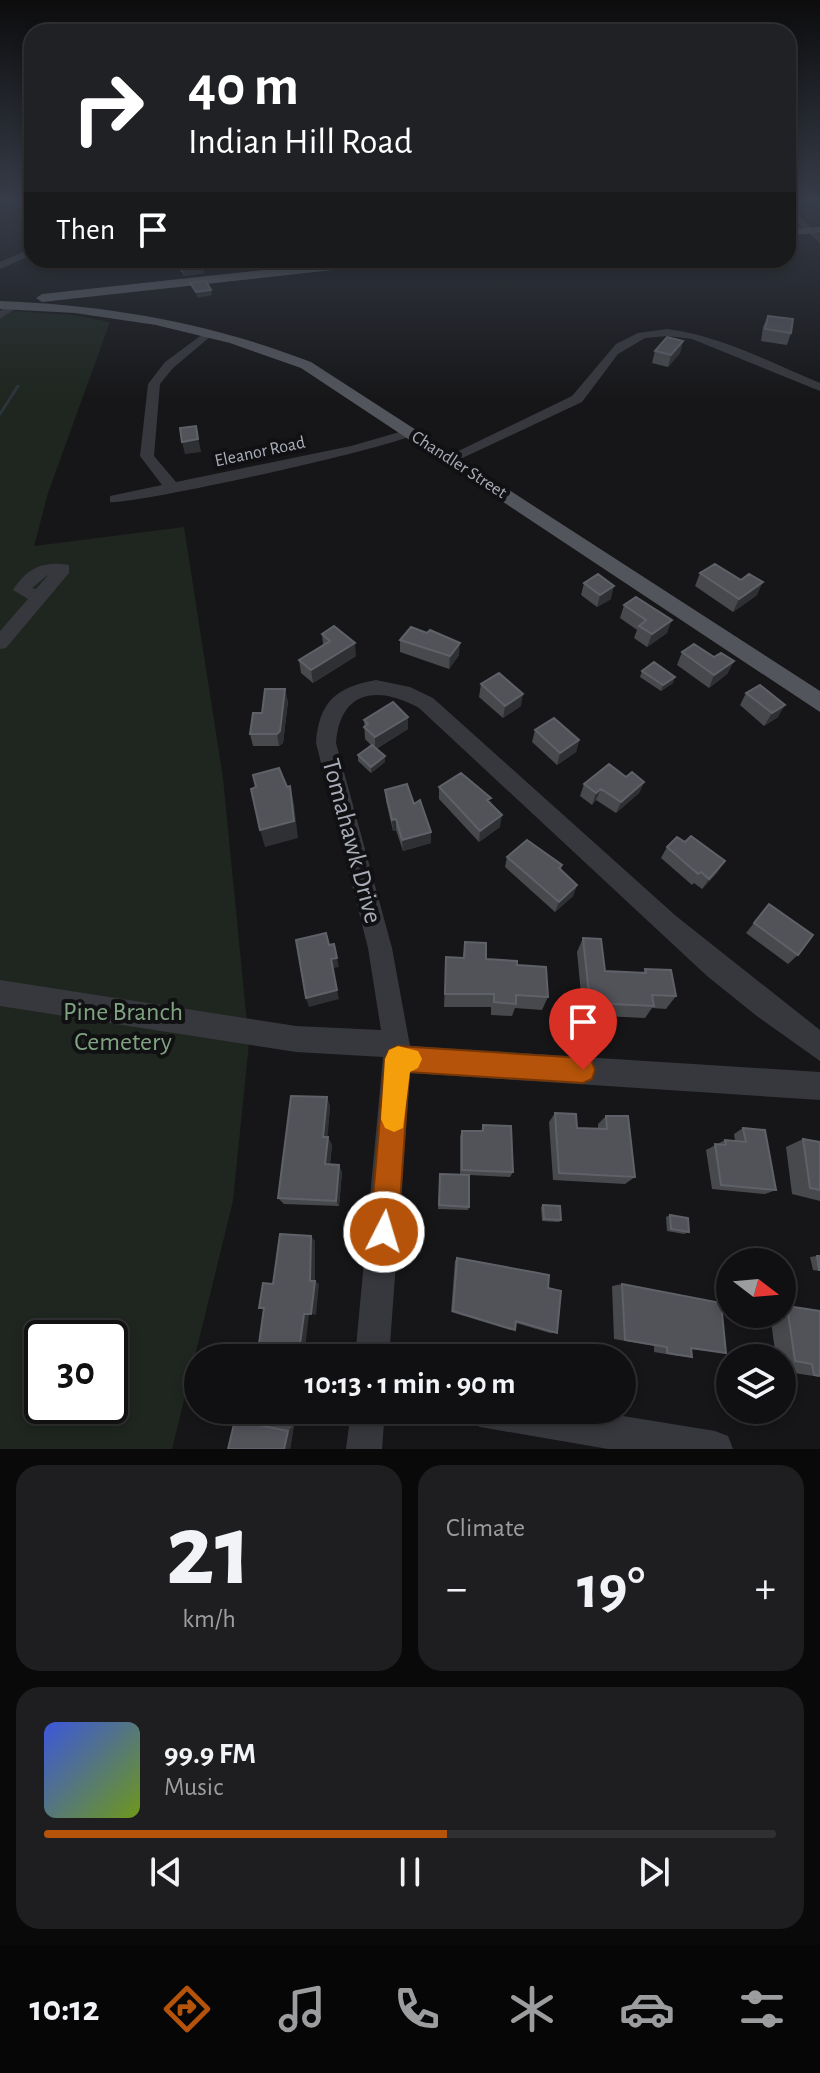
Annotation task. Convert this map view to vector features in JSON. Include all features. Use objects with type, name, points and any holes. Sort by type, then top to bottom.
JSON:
[{"type":"main road","points":[[66,302],[326,268]]},
{"type":"main road","name":"Chandler Street","points":[[5,304],[66,302],[262,347],[306,365],[820,703]]},
{"type":"street","points":[[0,316],[5,304]]},
{"type":"street","points":[[174,488],[158,473],[147,456],[154,384],[169,365],[207,334]]},
{"type":"street","points":[[451,458],[577,399],[594,385],[616,349],[641,337],[675,334],[714,340],[820,387],[816,391],[820,397]]},
{"type":"street","name":"Eleanor Road","points":[[115,499],[354,450],[410,433]]},
{"type":"street","points":[[0,643],[36,596]]},
{"type":"street","name":"Tomahawk Drive","points":[[373,1344],[397,1051],[380,948],[328,758],[326,735],[336,707],[355,694],[380,685],[405,690],[426,703],[616,879],[731,978],[820,1047]]},
{"type":"street","points":[[0,993],[296,1039],[397,1051],[820,1086]]},
{"type":"street","points":[[364,1449],[367,1424]]},
{"type":"street","points":[[564,1424],[715,1449]]},
{"type":"green space","name":"Pine Branch Cemetery","points":[[0,310],[73,315],[110,322],[48,493],[34,546],[184,527],[223,778],[249,1043],[233,1201],[198,1344],[184,1344],[184,1400],[172,1449],[0,1449]]},
{"type":"building","points":[[206,281],[211,290],[196,292],[190,283]]},
{"type":"building","points":[[768,316],[793,319],[791,333],[765,329]]},
{"type":"building","points":[[667,337],[683,341],[671,355],[655,351]]},
{"type":"building","points":[[196,426],[198,439],[182,442],[180,428]]},
{"type":"building","points":[[715,564],[741,580],[749,574],[763,582],[739,599],[700,573]]},
{"type":"building","points":[[598,574],[614,586],[600,595],[584,583]]},
{"type":"building","points":[[636,597],[672,620],[652,634],[639,626],[646,620],[624,605]]},
{"type":"building","points":[[334,626],[355,643],[311,670],[299,660],[330,641],[322,634]]},
{"type":"building","points":[[411,627],[427,633],[430,630],[460,643],[450,656],[400,640]]},
{"type":"building","points":[[694,644],[714,657],[721,653],[734,661],[714,675],[682,652]]},
{"type":"building","points":[[654,662],[675,677],[663,685],[642,671]]},
{"type":"building","points":[[499,673],[523,694],[505,706],[481,684]]},
{"type":"building","points":[[760,685],[785,705],[772,713],[746,693]]},
{"type":"building","points":[[265,689],[285,689],[280,731],[277,734],[250,734],[253,713],[262,713]]},
{"type":"building","points":[[393,702],[408,717],[375,737],[364,727],[368,724],[364,720]]},
{"type":"building","points":[[554,718],[579,740],[560,753],[535,730]]},
{"type":"building","points":[[372,745],[385,756],[371,767],[358,755]]},
{"type":"building","points":[[609,764],[626,777],[632,772],[644,782],[621,802],[601,789],[596,793],[584,784]]},
{"type":"building","points":[[279,768],[287,787],[290,786],[294,821],[260,830],[251,789],[256,787],[253,775]]},
{"type":"building","points":[[461,773],[491,798],[487,800],[502,815],[480,831],[439,787]]},
{"type":"building","points":[[407,784],[414,804],[420,800],[431,832],[402,840],[396,819],[392,820],[385,790]]},
{"type":"building","points":[[691,836],[725,861],[709,879],[701,872],[698,874],[667,847],[677,837],[685,842]]},
{"type":"building","points":[[527,840],[562,865],[559,868],[577,885],[559,902],[507,857]]},
{"type":"building","points":[[769,904],[813,935],[798,955],[754,923]]},
{"type":"building","points":[[326,933],[329,945],[334,944],[337,958],[331,959],[337,990],[306,998],[296,940]]},
{"type":"building","points":[[583,938],[601,939],[605,971],[646,973],[645,969],[671,970],[676,996],[652,995],[654,1006],[590,1003]]},
{"type":"building","points":[[465,942],[486,943],[486,959],[546,967],[548,997],[516,995],[516,1004],[494,1002],[494,994],[445,994],[446,957],[464,958]]},
{"type":"building","points":[[291,1096],[327,1097],[323,1137],[328,1137],[325,1164],[339,1165],[336,1201],[278,1198]]},
{"type":"building","points":[[555,1113],[576,1114],[577,1128],[607,1129],[606,1116],[628,1116],[635,1177],[559,1173]]},
{"type":"building","points":[[483,1125],[511,1126],[513,1172],[462,1170],[462,1131],[483,1131]]},
{"type":"building","points":[[743,1128],[765,1130],[776,1190],[721,1185],[715,1144],[726,1145],[725,1140],[746,1142]]},
{"type":"building","points":[[803,1139],[820,1142],[820,1190],[810,1188]]},
{"type":"building","points":[[440,1174],[469,1175],[469,1207],[439,1205]]},
{"type":"building","points":[[543,1205],[560,1206],[561,1220],[544,1219]]},
{"type":"building","points":[[670,1215],[688,1218],[689,1232],[671,1229]]},
{"type":"building","points":[[280,1234],[311,1236],[310,1281],[315,1281],[311,1314],[304,1314],[300,1344],[259,1344],[264,1308],[259,1308],[263,1283],[273,1284]]},
{"type":"building","points":[[457,1258],[549,1275],[548,1288],[561,1291],[557,1333],[516,1321],[515,1330],[453,1311]]},
{"type":"building","points":[[622,1284],[716,1302],[716,1328],[724,1328],[725,1344],[716,1344],[716,1352],[691,1348],[692,1357],[667,1353],[667,1347],[625,1340]]},
{"type":"building","points":[[796,1307],[820,1311],[820,1376],[814,1375],[812,1364],[796,1361],[796,1344],[793,1344],[790,1328],[796,1328]]},
{"type":"building","points":[[234,1424],[254,1424],[288,1431],[284,1449],[228,1449]]},
{"type":"waterway","points":[[0,414],[18,386]]},
{"type":"slow traffic","points":[[394,1119],[398,1059],[410,1059]]},
{"type":"route","points":[[384,1232],[398,1059],[583,1070]]}]
